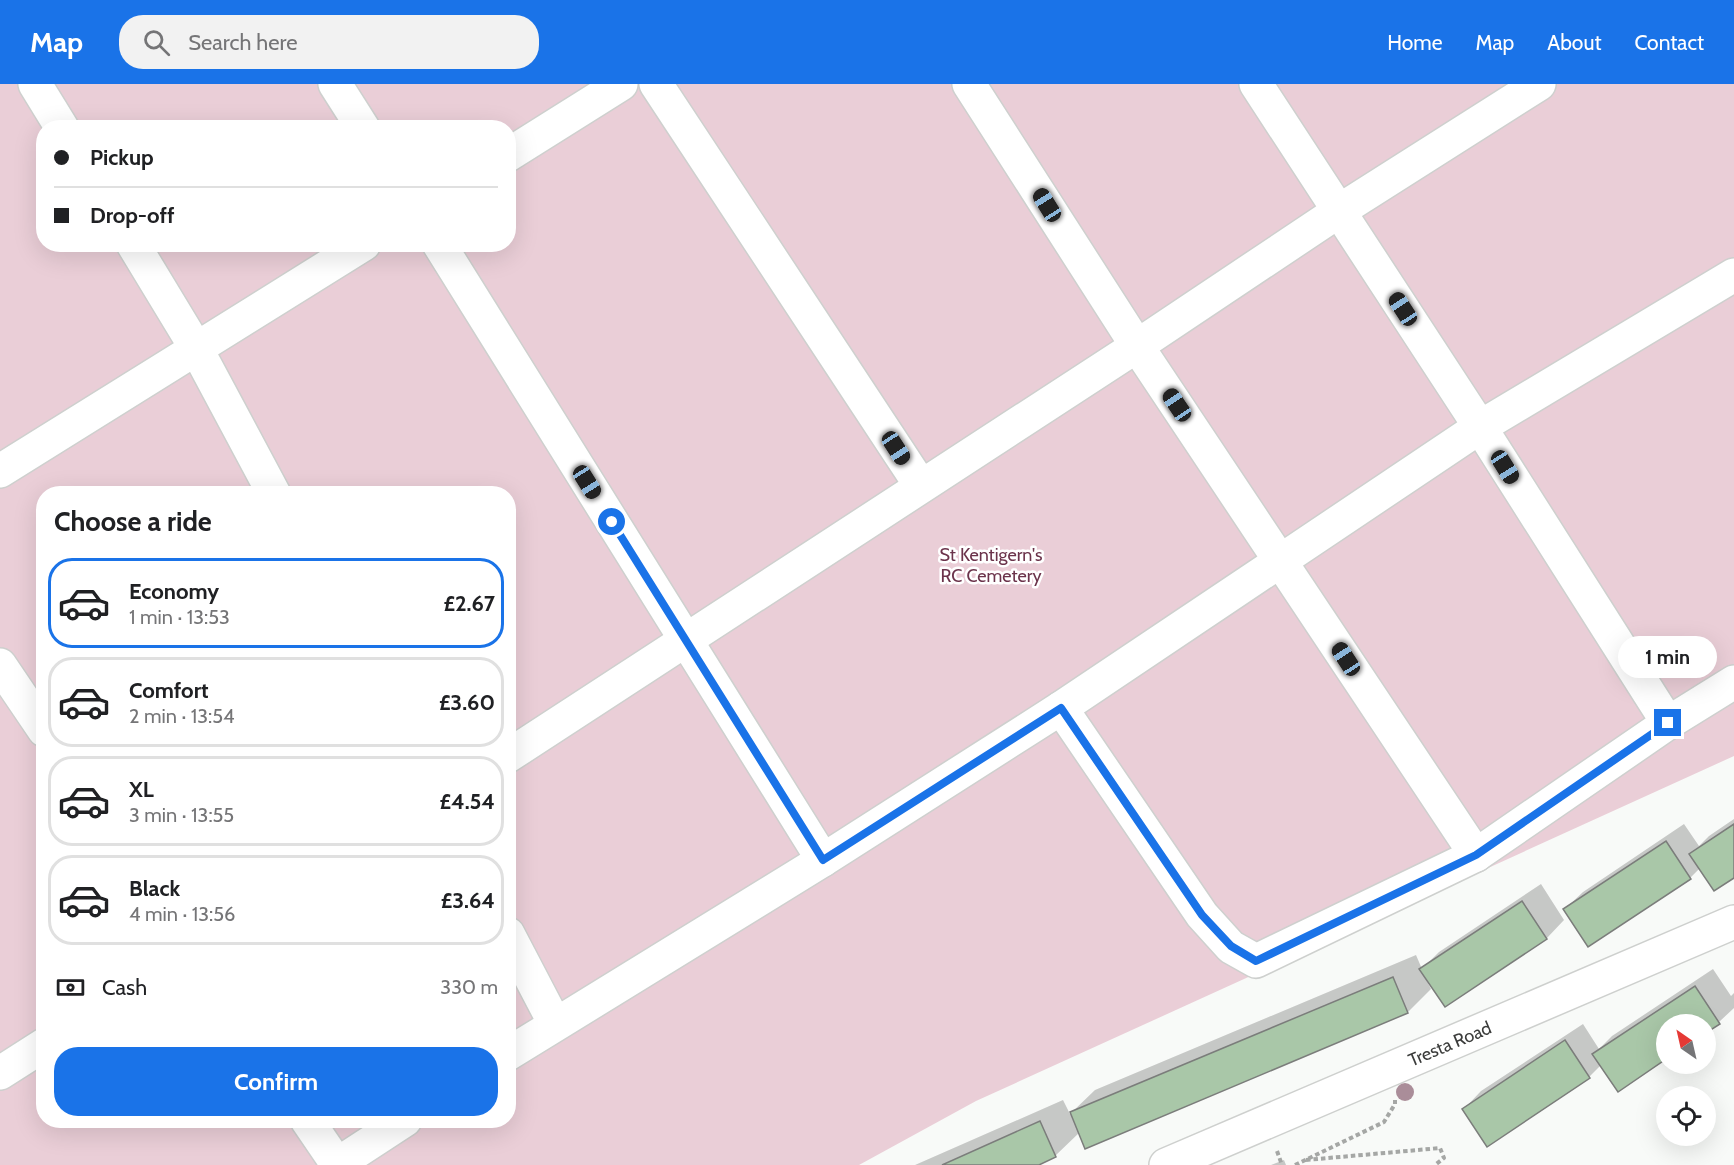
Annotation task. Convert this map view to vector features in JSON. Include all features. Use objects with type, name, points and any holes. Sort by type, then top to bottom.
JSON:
[{"type":"street","points":[[35,84],[57,120]]},
{"type":"street","points":[[335,84],[358,120]]},
{"type":"street","points":[[516,149],[621,84]]},
{"type":"street","points":[[656,84],[921,486]]},
{"type":"street","points":[[969,84],[1137,346],[1476,855]]},
{"type":"street","points":[[1256,84],[1480,427],[1668,723]]},
{"type":"street","points":[[516,751],[1137,346],[1339,211],[1539,84]]},
{"type":"street","points":[[138,252],[196,348],[270,486]]},
{"type":"street","points":[[0,471],[351,252]]},
{"type":"street","points":[[444,252],[823,860]]},
{"type":"street","points":[[516,1049],[823,860],[1061,708],[1480,427],[1734,275]]},
{"type":"street","points":[[0,665],[36,718]]},
{"type":"street","points":[[1061,708],[1202,915],[1231,946],[1256,961],[1476,855],[1668,723],[1734,682]]},
{"type":"street","name":"Tresta Road","points":[[1166,1165],[1734,922]]},
{"type":"street","points":[[516,949],[555,1024]]},
{"type":"street","points":[[0,1073],[36,1050]]},
{"type":"street","points":[[312,1128],[336,1165],[393,1128]]},
{"type":"path","points":[[1295,1165],[1384,1122],[1395,1104],[1394,1090],[1385,1072]]},
{"type":"path","points":[[1306,1160],[1440,1148],[1444,1158],[1435,1165]]},
{"type":"green space","name":"St Kentigern's RC Cemetery","points":[[0,84],[1734,84],[1734,756],[976,1101],[859,1165],[0,1165]]},
{"type":"building","points":[[1734,824],[1734,878],[1714,891],[1689,854]]},
{"type":"building","points":[[1666,841],[1691,879],[1588,947],[1563,909]]},
{"type":"building","points":[[1522,901],[1547,939],[1445,1007],[1419,969]]},
{"type":"building","points":[[1393,977],[1408,1013],[1085,1149],[1070,1112]]},
{"type":"building","points":[[1695,986],[1713,1014],[1656,1014],[1656,1066],[1618,1092],[1592,1054]]},
{"type":"building","points":[[1565,1040],[1590,1078],[1487,1147],[1462,1109]]},
{"type":"building","points":[[1040,1121],[1056,1157],[1039,1165],[942,1165]]},
{"type":"route","points":[[612,522],[823,860],[1061,708],[1202,915],[1231,946],[1256,961],[1476,855],[1668,723]]}]
